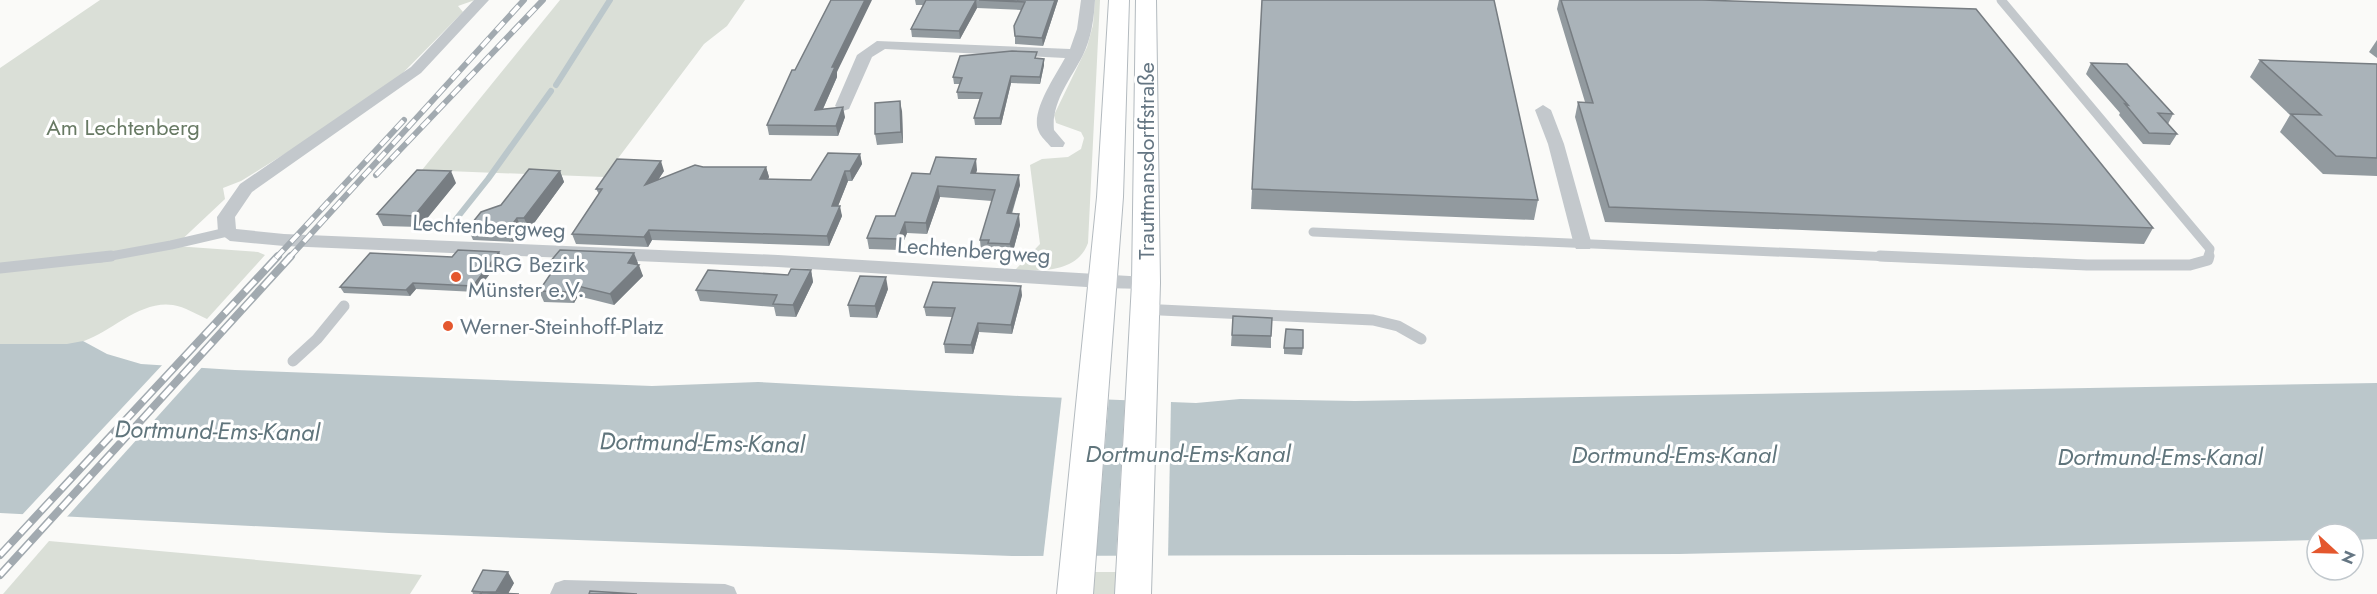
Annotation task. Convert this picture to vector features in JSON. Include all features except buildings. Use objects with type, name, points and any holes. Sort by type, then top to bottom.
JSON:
[{"type":"main road","name":"Trauttmansdorffstraße","points":[[1102,282],[1110,196],[1119,0]]},
{"type":"main road","name":"Trauttmansdorffstraße","points":[[1146,0],[1146,283]]},
{"type":"main road","points":[[1075,587],[1102,282]]},
{"type":"main road","points":[[1134,586],[1146,283]]},
{"type":"street","points":[[227,232],[226,217],[246,188],[416,70],[482,0]]},
{"type":"street","points":[[1057,142],[1046,131],[1045,117],[1076,54],[1085,27],[1088,0]]},
{"type":"street","points":[[843,106],[865,55],[882,44],[1076,54]]},
{"type":"street","points":[[1543,110],[1556,144],[1583,245]]},
{"type":"street","name":"Lechtenbergweg","points":[[227,232],[237,237],[284,240],[778,261],[1102,282]]},
{"type":"street","name":"Trauttmansdorffstraße","points":[[1102,282],[1146,283]]},
{"type":"street","points":[[562,594],[564,590],[725,594]]},
{"type":"lane","points":[[1312,232],[2086,266],[2190,265],[2208,260],[2210,249],[2001,0]]},
{"type":"lane","points":[[0,268],[85,261],[181,244],[227,232]]},
{"type":"lane","points":[[293,361],[317,339],[344,306]]},
{"type":"lane","points":[[1161,309],[1373,320],[1398,326],[1421,339]]},
{"type":"green space","name":"Am Lechtenberg","points":[[100,0],[475,0],[458,6],[463,12],[390,86],[376,97],[241,181],[223,188],[225,199],[175,246],[258,252],[265,255],[207,319],[182,307],[161,305],[138,312],[95,336],[74,344],[53,346],[0,344],[0,68]]},
{"type":"green space","points":[[560,0],[745,0],[727,26],[704,44],[604,177],[422,170]]},
{"type":"green space","points":[[1095,0],[1100,0],[1088,243],[1083,253],[1067,265],[1047,270],[1015,270],[1040,244],[1030,165],[1042,159],[1068,157],[1081,149],[1084,138],[1081,132],[1056,123],[1054,115],[1087,47],[1093,25]]},
{"type":"green space","points":[[49,541],[422,575],[410,594],[3,594]]},
{"type":"green space","points":[[1091,572],[1120,572],[1120,594],[1090,594]]},
{"type":"water","name":"Dortmund-Ems-Kanal","points":[[83,341],[107,354],[141,364],[235,370],[652,386],[758,382],[1196,403],[1240,399],[1355,401],[2377,383],[2377,539],[2365,540],[2365,522],[2305,522],[2305,540],[1679,554],[1012,556],[389,533],[0,513],[0,344],[67,344]]},
{"type":"pier","points":[[165,362],[204,365],[65,519],[20,517]]},
{"type":"pier","points":[[1062,395],[1109,396],[1096,559],[1043,559]]},
{"type":"pier","points":[[1125,397],[1171,399],[1168,559],[1116,559]]},
{"type":"waterway","points":[[556,85],[610,0]]},
{"type":"waterway","points":[[449,228],[488,179],[551,91]]},
{"type":"railway","points":[[289,258],[524,0]]},
{"type":"railway","points":[[376,175],[543,0]]},
{"type":"railway","points":[[276,258],[404,120]]},
{"type":"railway","points":[[0,555],[278,256]]},
{"type":"railway","points":[[0,575],[291,256]]},
{"type":"place","name":"DLRG Bezirk Münster e.V.","points":[[456,277]]},
{"type":"place","name":"Werner-Steinhoff-Platz","points":[[448,326]]}]
